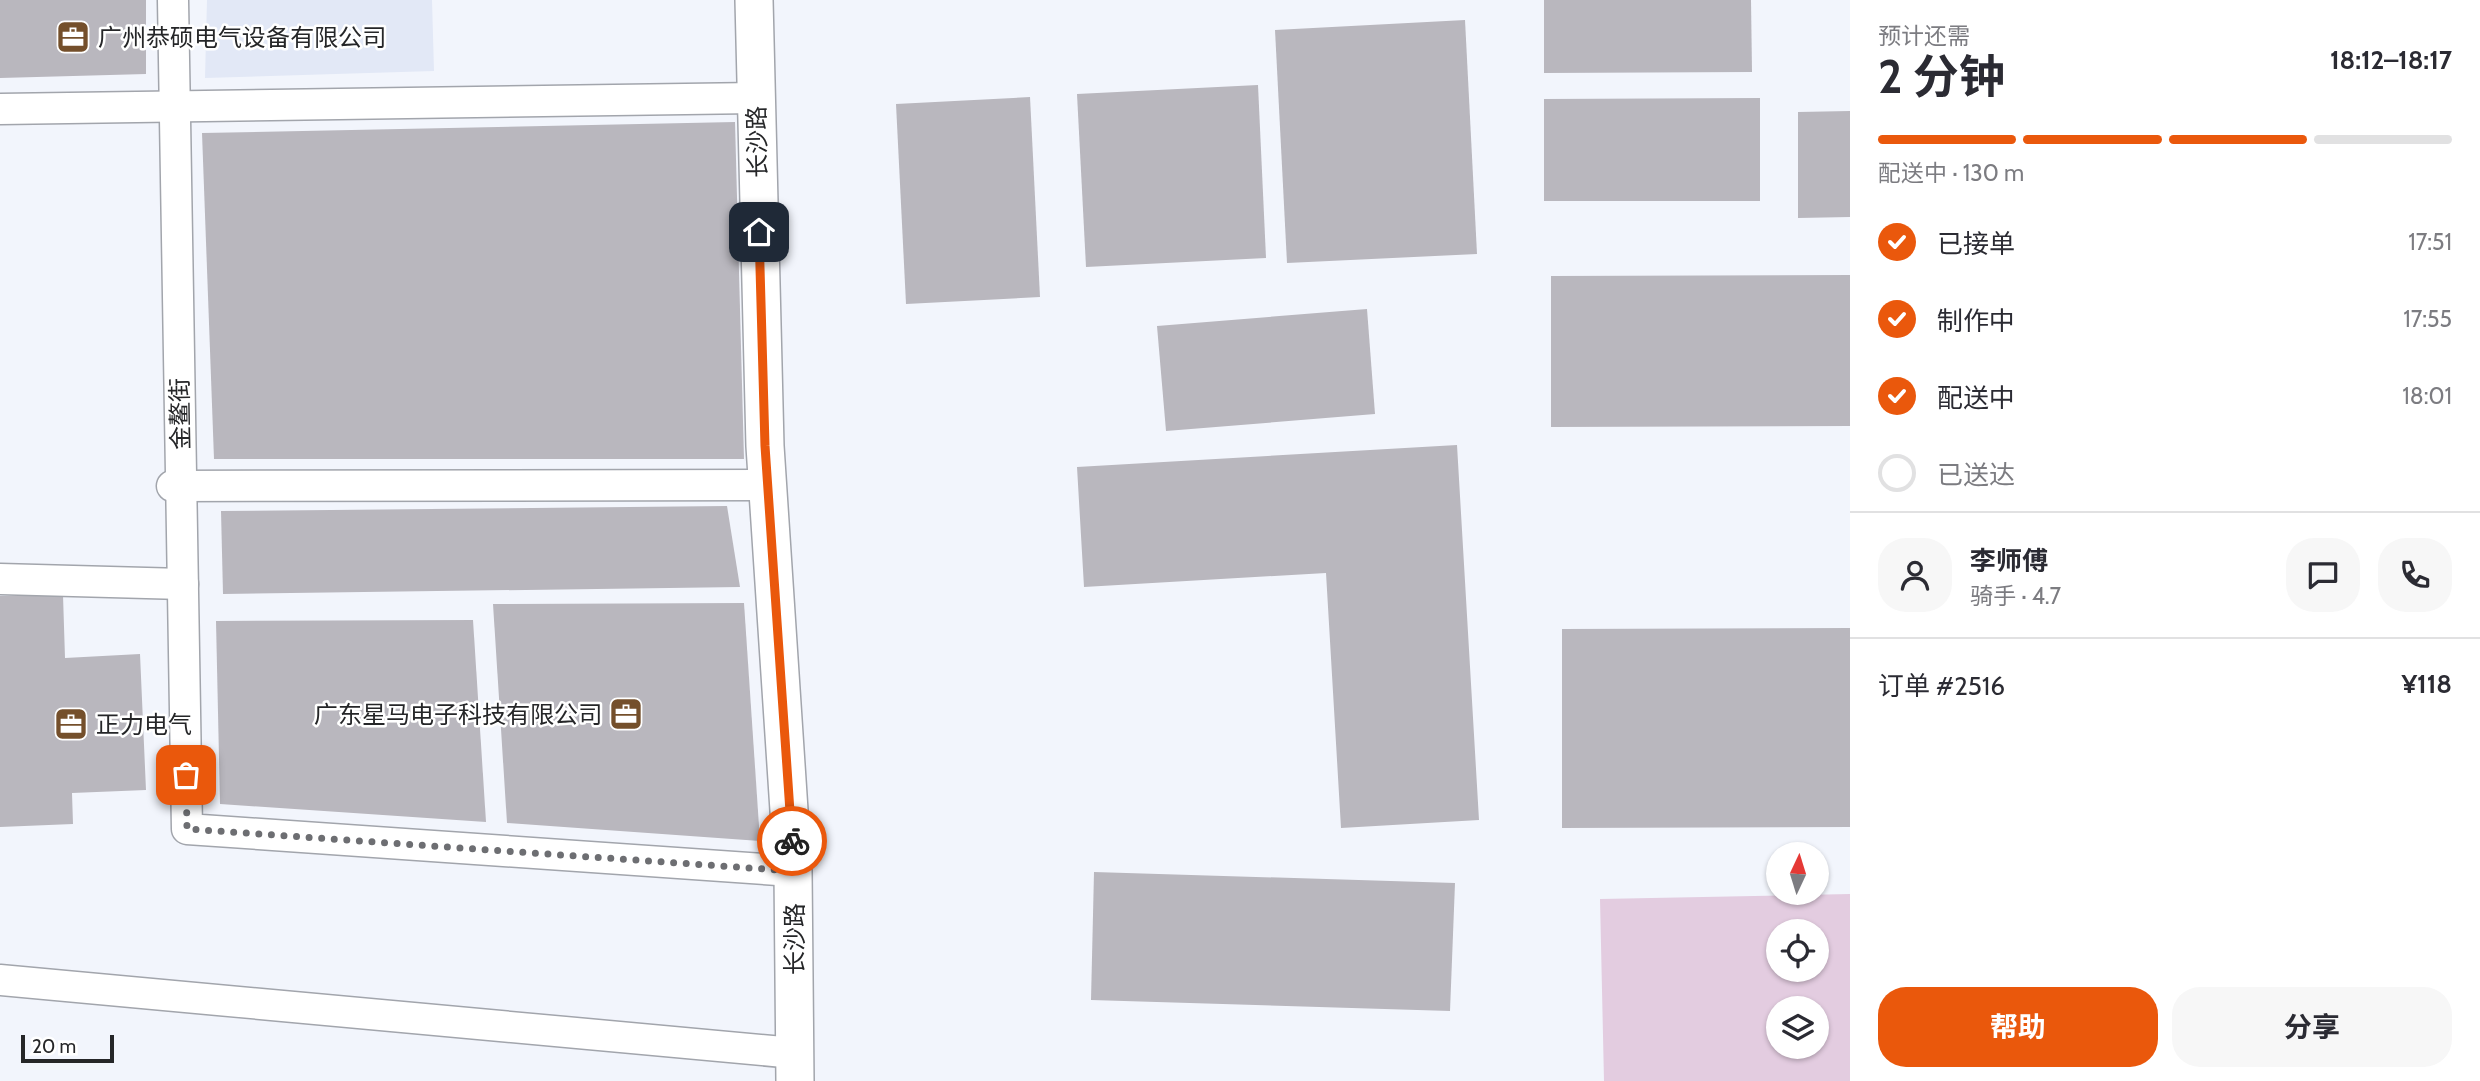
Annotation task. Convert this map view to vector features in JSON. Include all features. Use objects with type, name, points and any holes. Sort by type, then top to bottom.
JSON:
[{"type":"street","name":"金鳌街","points":[[173,0],[187,829],[793,871]]},
{"type":"street","name":"长沙路","points":[[754,0],[765,446],[793,871],[795,1067]]},
{"type":"street","points":[[0,109],[756,98]]},
{"type":"street","points":[[172,486],[769,485]]},
{"type":"street","points":[[0,579],[183,584]]},
{"type":"street","points":[[0,980],[795,1067]]},
{"type":"shaded area","points":[[207,0],[432,0],[434,71],[205,78]]},
{"type":"shaded area","points":[[1829,894],[1850,894],[1850,1081],[1604,1081],[1600,899],[1766,896],[1766,905],[1829,905]]},
{"type":"building","name":"广州恭硕电气设备有限公司","points":[[0,0],[146,0],[146,74],[0,78]]},
{"type":"building","points":[[1544,0],[1751,0],[1752,72],[1544,73]]},
{"type":"building","points":[[1465,20],[1477,254],[1287,263],[1275,30]]},
{"type":"building","points":[[1258,85],[1266,258],[1086,267],[1077,94]]},
{"type":"building","points":[[1030,97],[1040,297],[906,304],[896,104]]},
{"type":"building","points":[[1760,98],[1760,201],[1544,201],[1544,99]]},
{"type":"building","points":[[1850,111],[1850,217],[1798,218],[1798,112]]},
{"type":"building","points":[[735,122],[744,459],[214,459],[202,133]]},
{"type":"building","points":[[1850,275],[1850,426],[1551,427],[1551,276]]},
{"type":"building","points":[[1367,309],[1375,414],[1166,431],[1157,326]]},
{"type":"building","points":[[1457,445],[1479,820],[1341,828],[1326,573],[1084,587],[1077,467]]},
{"type":"building","points":[[727,506],[740,587],[223,594],[221,511]]},
{"type":"building","name":"正力电气","points":[[63,595],[65,658],[140,654],[146,790],[72,793],[73,824],[0,827],[0,596]]},
{"type":"building","name":"广东星马电子科技有限公司","points":[[744,603],[760,841],[507,823],[493,604]]},
{"type":"building","points":[[473,620],[486,822],[220,804],[216,621]]},
{"type":"building","points":[[1850,628],[1850,827],[1562,828],[1562,629]]},
{"type":"building","points":[[1094,872],[1455,883],[1450,1011],[1091,1000]]},
{"type":"way so far","points":[[186,775],[187,829],[793,871],[792,841]]},
{"type":"place","name":"广州恭硕电气设备有限公司","points":[[73,37]]},
{"type":"place","name":"广东星马电子科技有限公司","points":[[626,714]]},
{"type":"place","name":"正力电气","points":[[71,724]]},
{"type":"route","points":[[759,232],[765,446],[792,841]]}]
